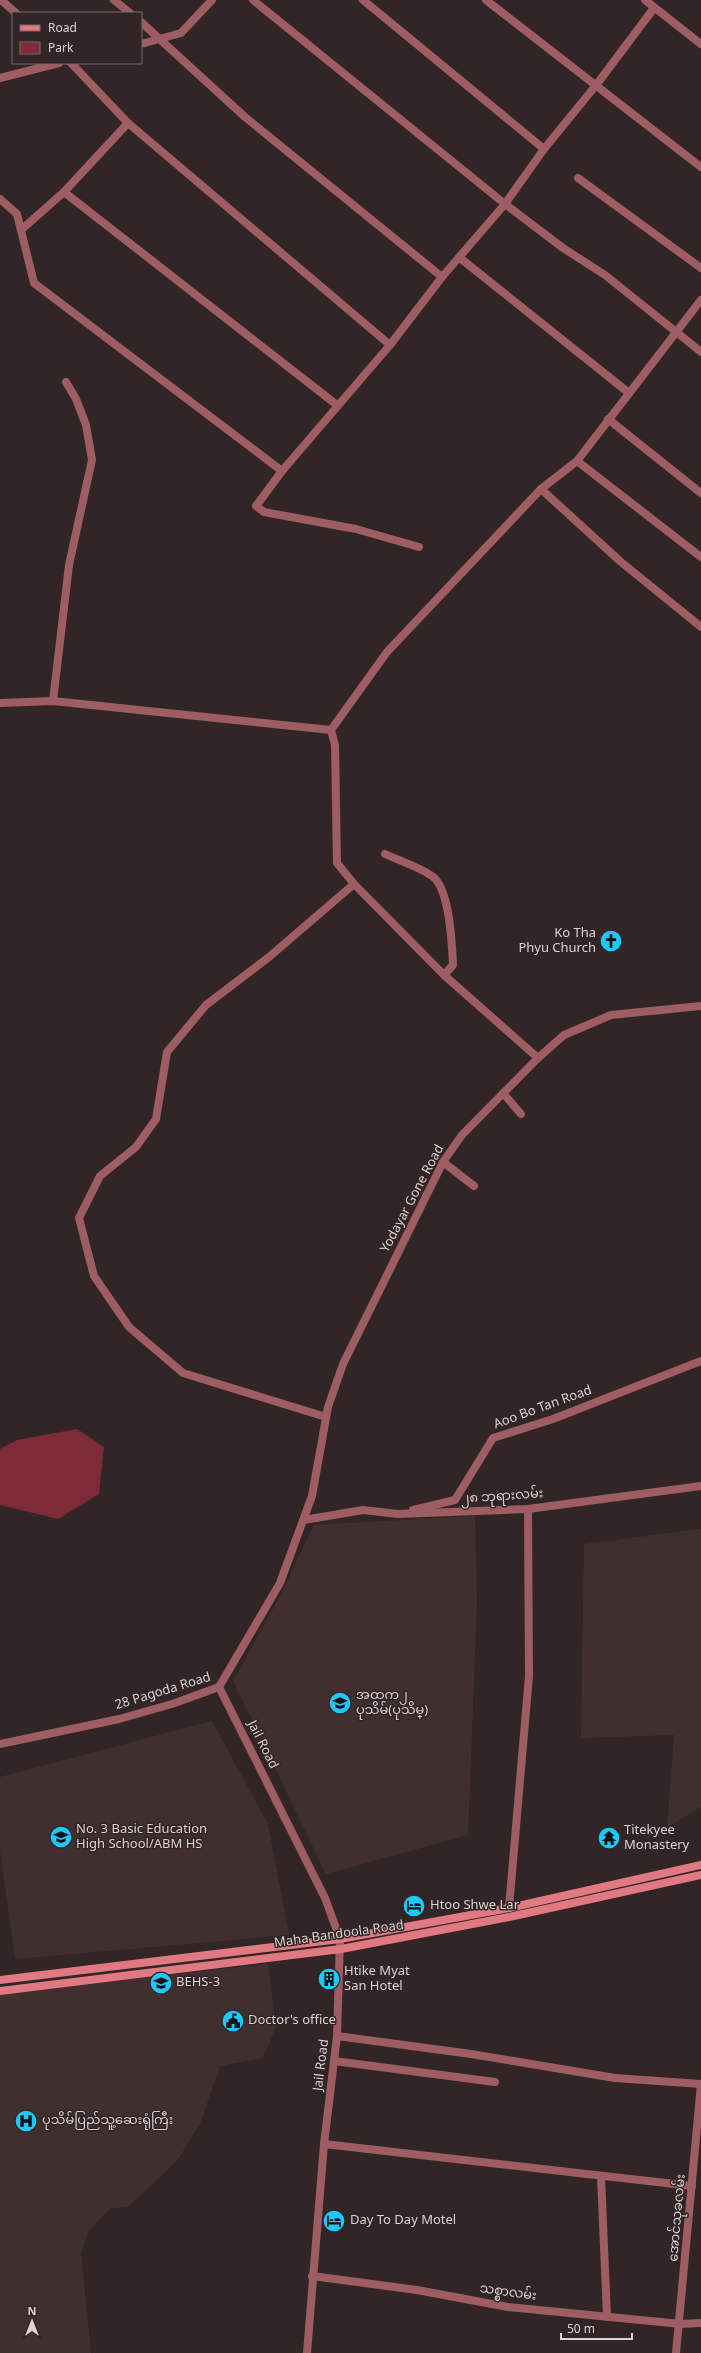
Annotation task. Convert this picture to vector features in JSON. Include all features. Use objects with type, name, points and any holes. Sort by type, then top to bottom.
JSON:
[{"type":"main road","name":"Maha Bandoola Road","points":[[0,1980],[340,1939],[509,1908],[701,1865]]},
{"type":"main road","name":"Maha Bandoola Road","points":[[0,1991],[341,1949],[501,1919],[701,1875]]},
{"type":"street","points":[[1,0],[15,12]]},
{"type":"street","points":[[114,0],[129,12]]},
{"type":"street","points":[[142,44],[181,33],[212,0]]},
{"type":"street","points":[[253,0],[505,204],[563,248],[605,275],[675,333],[701,352]]},
{"type":"street","points":[[363,0],[544,149]]},
{"type":"street","points":[[486,0],[597,84],[701,167]]},
{"type":"street","points":[[644,0],[701,44]]},
{"type":"street","points":[[419,547],[356,529],[264,512],[256,506],[282,471],[390,345],[442,277],[460,258],[505,204],[544,149],[597,84],[654,8]]},
{"type":"street","points":[[142,23],[245,117],[442,277]]},
{"type":"street","points":[[0,78],[55,64]]},
{"type":"street","points":[[72,64],[128,123],[390,345]]},
{"type":"street","points":[[21,230],[64,192],[128,123]]},
{"type":"street","points":[[578,178],[701,268]]},
{"type":"street","points":[[64,192],[337,405]]},
{"type":"street","points":[[0,198],[17,214],[34,283],[282,471]]},
{"type":"street","points":[[460,258],[629,393]]},
{"type":"street","points":[[331,730],[387,652],[542,489],[577,460],[701,300]]},
{"type":"street","points":[[53,701],[69,565],[92,460],[86,426],[76,399],[66,382]]},
{"type":"street","points":[[608,419],[701,493]]},
{"type":"street","points":[[577,460],[701,557]]},
{"type":"street","points":[[542,489],[621,562],[701,627]]},
{"type":"street","points":[[0,704],[53,701],[331,730]]},
{"type":"street","points":[[331,730],[335,745],[337,863],[354,884],[444,975],[538,1058]]},
{"type":"street","points":[[385,854],[434,877],[443,894],[450,923],[453,965],[444,975]]},
{"type":"street","points":[[326,1417],[183,1373],[129,1327],[94,1276],[79,1218],[100,1176],[136,1147],[156,1119],[167,1052],[206,1005],[269,957],[354,884]]},
{"type":"street","name":"Yodayar Gone Road","points":[[304,1520],[312,1496],[326,1417],[343,1364],[443,1162],[462,1135],[538,1058],[564,1035],[611,1015],[701,1006]]},
{"type":"street","points":[[503,1093],[521,1114]]},
{"type":"street","points":[[443,1162],[474,1186]]},
{"type":"street","name":"Aoo Bo Tan Road","points":[[398,1514],[455,1500],[493,1438],[553,1419],[701,1361]]},
{"type":"street","name":"၂၈ ဘုရားလမ်း","points":[[304,1520],[363,1510],[398,1514],[528,1509],[701,1486]]},
{"type":"street","points":[[509,1908],[529,1676],[528,1509]]},
{"type":"street","name":"28 Pagoda Road","points":[[0,1744],[119,1719],[172,1704],[219,1687],[280,1583],[304,1520]]},
{"type":"street","name":"Jail Road","points":[[219,1687],[325,1898],[340,1939],[341,1949],[337,2036],[324,2144],[312,2276],[307,2353]]},
{"type":"street","points":[[337,2036],[471,2054],[615,2078],[701,2084]]},
{"type":"street","points":[[334,2061],[495,2082]]},
{"type":"street","name":"အောင်သုခလမ်း","points":[[676,2353],[681,2324],[701,2084]]},
{"type":"street","points":[[324,2144],[692,2186]]},
{"type":"street","points":[[601,2176],[607,2317]]},
{"type":"street","name":"သစ္စာလမ်း","points":[[312,2276],[417,2290],[508,2307],[681,2324],[701,2323]]},
{"type":"shaded area","points":[[475,1516],[477,1601],[468,1835],[326,1874],[233,1681],[280,1596],[314,1525]]},
{"type":"shaded area","points":[[701,1529],[701,1807],[667,1828],[674,1735],[581,1738],[584,1544]]},
{"type":"shaded area","points":[[212,1721],[268,1824],[289,1935],[15,1959],[0,1850],[0,1777]]},
{"type":"shaded area","points":[[268,1964],[276,2027],[263,2058],[220,2066],[200,2124],[177,2161],[128,2207],[110,2209],[88,2232],[81,2253],[91,2353],[0,2353],[0,1993]]},
{"type":"green space","points":[[77,1429],[104,1447],[99,1494],[58,1519],[0,1505],[0,1449],[17,1440]]},
{"type":"place","name":"Ko Tha Phyu Church","points":[[611,941]]},
{"type":"place","name":"အထက၂ ပုသိမ်(ပုသိမ္)","points":[[340,1703]]},
{"type":"place","name":"No. 3 Basic Education High School/ABM HS","points":[[61,1837]]},
{"type":"place","name":"Titekyee Monastery","points":[[609,1838]]},
{"type":"place","name":"Htoo Shwe Lar","points":[[414,1906]]},
{"type":"place","name":"Htike Myat San Hotel","points":[[329,1979]]},
{"type":"place","name":"BEHS-3","points":[[161,1983]]},
{"type":"place","name":"Doctor's office","points":[[233,2021]]},
{"type":"place","name":"ပုသိမ်ပြည်သူ့ဆေးရုံကြီး","points":[[26,2121]]},
{"type":"place","name":"Day To Day Motel","points":[[334,2221]]}]
